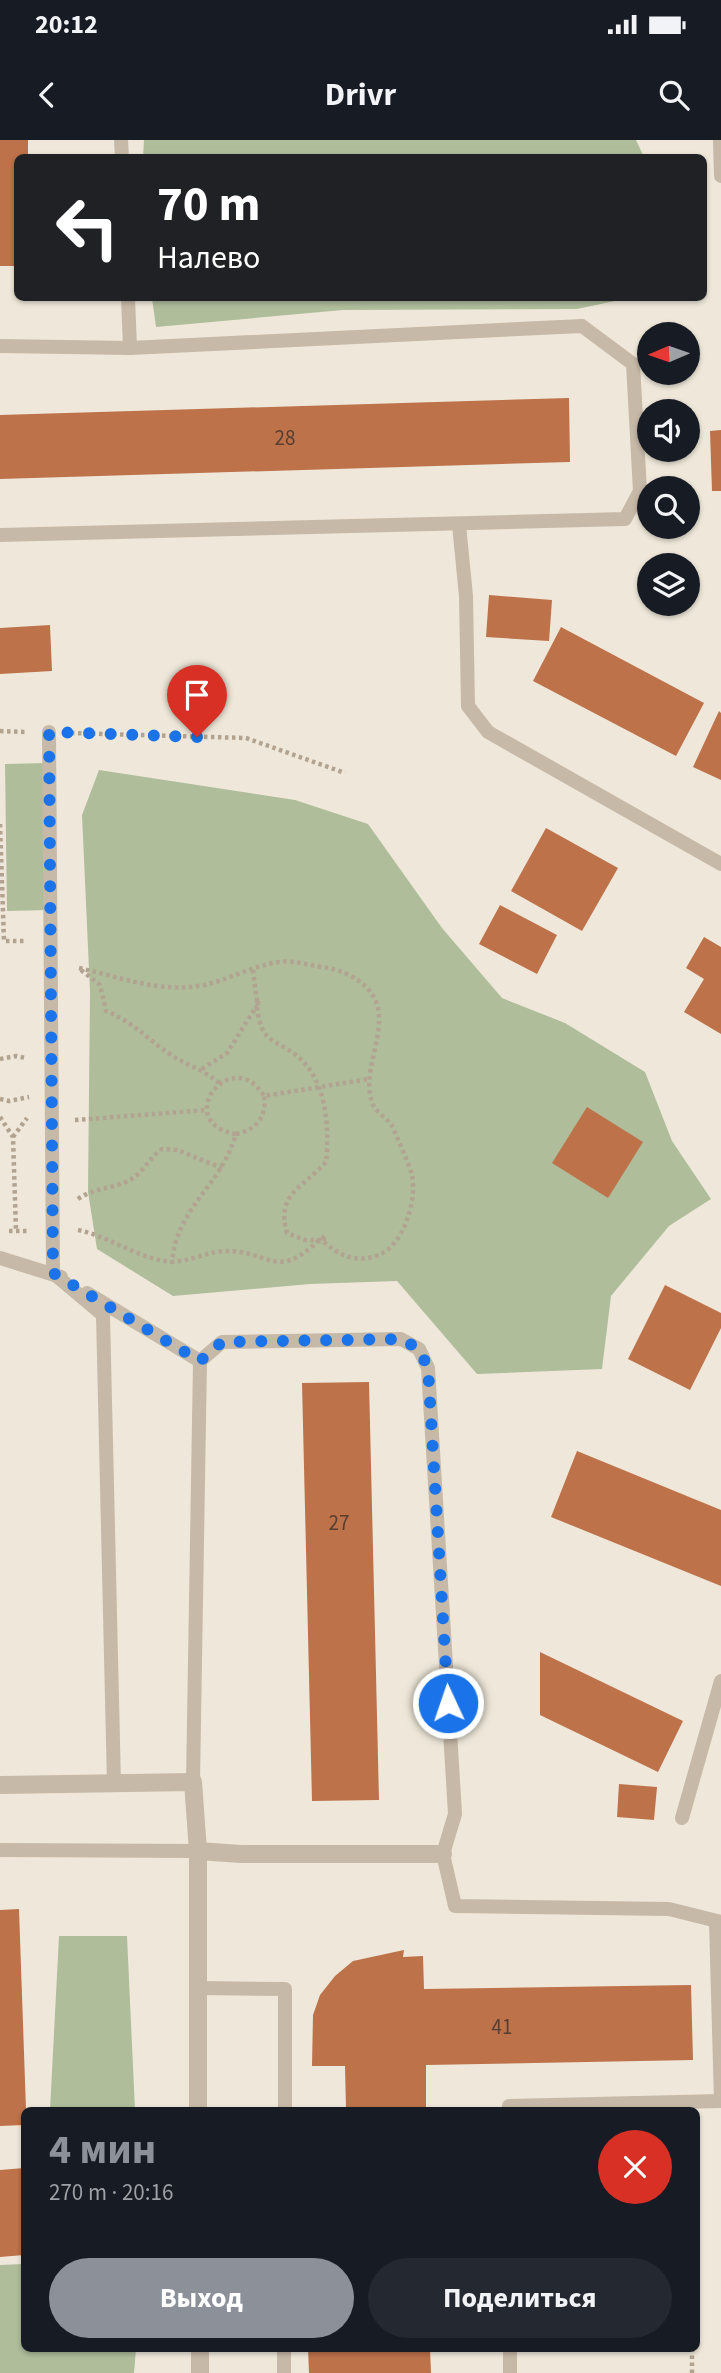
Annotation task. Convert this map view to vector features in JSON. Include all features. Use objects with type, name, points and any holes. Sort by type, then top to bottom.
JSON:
[{"type":"street","points":[[0,1785],[193,1782],[198,1851],[198,2107]]},
{"type":"street","points":[[198,1851],[241,1854],[443,1853]]},
{"type":"street","points":[[200,2352],[200,2373]]},
{"type":"lane","points":[[720,140],[721,176]]},
{"type":"lane","points":[[128,301],[130,348]]},
{"type":"lane","points":[[0,346],[130,348],[582,326],[633,364],[640,491],[625,519],[0,536]]},
{"type":"lane","points":[[459,525],[466,596],[468,706],[488,732],[721,864]]},
{"type":"lane","points":[[49,732],[53,1273],[103,1315],[114,1784]]},
{"type":"lane","points":[[0,1258],[53,1273],[200,1361]]},
{"type":"lane","points":[[193,1782],[200,1361],[222,1342],[401,1339],[419,1349],[428,1368],[455,1814],[443,1853],[455,1906],[669,1909],[718,1922],[721,2101],[509,2107]]},
{"type":"lane","points":[[682,1818],[721,1681]]},
{"type":"lane","points":[[0,1850],[198,1851]]},
{"type":"lane","points":[[198,1988],[285,1989],[285,2107]]},
{"type":"lane","points":[[284,2352],[284,2373]]},
{"type":"lane","points":[[510,2352],[510,2373]]},
{"type":"path","points":[[0,731],[246,738],[345,772]]},
{"type":"path","points":[[0,824],[2,942],[49,942]]},
{"type":"path","points":[[50,966],[79,968],[131,982],[168,988],[200,986],[279,962],[332,968],[356,979],[374,1001],[380,1026],[369,1079],[372,1104],[391,1124],[412,1174],[408,1217],[392,1247],[369,1258],[355,1259],[342,1255],[321,1241],[305,1240],[287,1233],[283,1207],[292,1194],[326,1162],[328,1136],[318,1087],[296,1055],[271,1042],[258,1018],[253,970]]},
{"type":"path","points":[[79,968],[100,985],[106,1011],[131,1021],[171,1054],[202,1069],[219,1083]]},
{"type":"path","points":[[202,1069],[226,1054],[256,1006]]},
{"type":"path","points":[[240,1078],[256,1084],[264,1096],[260,1121],[255,1128],[236,1134],[222,1132],[214,1126],[207,1110],[209,1095],[219,1083],[240,1078]]},
{"type":"path","points":[[264,1096],[369,1079]]},
{"type":"path","points":[[0,1099],[22,1100],[34,1093]]},
{"type":"path","points":[[51,1121],[207,1110]]},
{"type":"path","points":[[0,1117],[13,1138],[16,1231]]},
{"type":"path","points":[[172,1262],[183,1219],[222,1168],[236,1134]]},
{"type":"path","points":[[51,1231],[75,1201],[88,1192],[109,1188],[132,1178],[162,1149],[177,1150],[222,1168]]},
{"type":"path","points":[[51,1231],[79,1230],[104,1237],[153,1261],[172,1262],[225,1251],[251,1255],[277,1264],[302,1255],[321,1241]]},
{"type":"path","points":[[692,2352],[692,2373]]},
{"type":"green space","points":[[144,140],[636,140],[643,154],[143,154]]},
{"type":"green space","points":[[152,301],[615,301],[577,309],[343,310],[156,327]]},
{"type":"green space","points":[[49,763],[49,910],[7,911],[5,764]]},
{"type":"green space","points":[[99,770],[295,800],[368,824],[442,928],[502,998],[565,1023],[645,1072],[672,1141],[711,1199],[669,1226],[611,1296],[602,1369],[477,1374],[397,1281],[310,1284],[173,1296],[97,1249],[88,1192],[90,992],[82,815]]},
{"type":"green space","points":[[59,1936],[127,1936],[135,2107],[50,2107]]},
{"type":"green space","points":[[21,2264],[21,2352],[136,2352],[134,2373],[0,2373],[0,2265]]},
{"type":"building","points":[[0,140],[28,140],[28,154],[14,154],[14,266],[0,266]]},
{"type":"building","points":[[569,398],[570,462],[0,479],[0,415]]},
{"type":"building","points":[[721,430],[721,491],[712,491],[710,431]]},
{"type":"building","points":[[489,595],[552,600],[549,641],[486,637]]},
{"type":"building","points":[[50,625],[52,671],[0,674],[0,628]]},
{"type":"building","points":[[561,627],[704,703],[676,756],[533,681]]},
{"type":"building","points":[[719,711],[721,713],[721,780],[693,767]]},
{"type":"building","points":[[546,828],[618,868],[582,931],[511,891]]},
{"type":"building","points":[[500,905],[557,935],[537,974],[479,944]]},
{"type":"building","points":[[704,937],[721,947],[721,1034],[684,1012],[704,979],[686,968]]},
{"type":"building","points":[[587,1107],[643,1142],[608,1198],[552,1163]]},
{"type":"building","points":[[665,1285],[721,1313],[721,1328],[690,1390],[628,1359]]},
{"type":"building","points":[[369,1382],[379,1800],[312,1801],[302,1383]]},
{"type":"building","points":[[577,1451],[721,1510],[721,1586],[551,1517]]},
{"type":"building","points":[[540,1652],[683,1721],[658,1772],[540,1715]]},
{"type":"building","points":[[619,1784],[657,1787],[654,1820],[617,1817]]},
{"type":"building","points":[[19,1909],[26,2107],[21,2107],[21,2125],[0,2126],[0,1910]]},
{"type":"building","points":[[404,1950],[403,1957],[423,1956],[424,1989],[691,1985],[693,2060],[426,2065],[426,2107],[346,2107],[345,2066],[312,2066],[313,2015],[320,1995],[335,1976],[353,1961]]},
{"type":"building","points":[[21,2168],[21,2255],[0,2257],[0,2170]]},
{"type":"building","points":[[308,2352],[430,2352],[431,2373],[309,2373]]},
{"type":"route","points":[[197,737],[49,732],[53,1273],[200,1361],[222,1342],[401,1339],[419,1349],[428,1368],[448,1703]]}]
